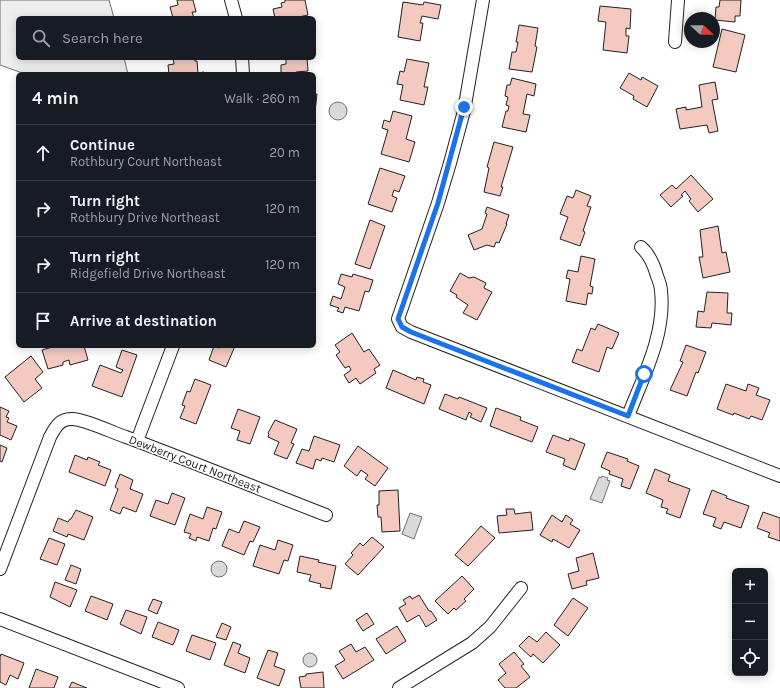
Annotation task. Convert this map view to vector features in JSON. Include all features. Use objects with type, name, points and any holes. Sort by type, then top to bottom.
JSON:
[{"type":"street","points":[[231,0],[235,16]]},
{"type":"street","points":[[483,0],[462,117],[438,203],[398,319],[402,327],[411,332],[780,476]]},
{"type":"street","points":[[675,42],[678,0]]},
{"type":"street","points":[[242,60],[243,72]]},
{"type":"street","points":[[628,416],[654,351],[660,320],[661,290],[654,264],[641,247]]},
{"type":"street","points":[[137,441],[172,348]]},
{"type":"street","name":"Dewberry Court Northeast","points":[[0,569],[50,437],[57,425],[63,420],[74,419],[82,421],[326,515]]},
{"type":"street","points":[[398,688],[472,643],[490,627],[521,588]]},
{"type":"street","points":[[0,619],[163,685],[178,688]]},
{"type":"shaded area","points":[[0,0],[109,0],[113,16],[16,16],[16,60],[124,60],[128,72],[19,72],[0,65]]},
{"type":"shaded area","points":[[338,102],[344,105],[347,111],[344,117],[338,120],[332,117],[329,111],[332,105]]},
{"type":"shaded area","points":[[602,476],[608,478],[607,480],[610,481],[602,503],[590,499],[599,477],[601,478]]},
{"type":"shaded area","points":[[410,513],[422,517],[414,539],[402,534]]},
{"type":"shaded area","points":[[216,561],[222,561],[227,566],[225,575],[222,577],[216,577],[211,572],[211,566]]},
{"type":"shaded area","points":[[307,653],[313,653],[317,657],[317,663],[313,667],[307,667],[303,663],[303,657]]},
{"type":"building","points":[[177,0],[193,0],[196,12],[192,12],[193,16],[172,16],[170,7],[178,5]]},
{"type":"building","points":[[285,0],[305,0],[308,15],[275,16],[273,9],[282,7],[281,3],[285,2]]},
{"type":"building","points":[[720,0],[741,0],[740,16],[735,16],[735,22],[720,20],[720,12],[716,12],[716,7],[719,7]]},
{"type":"building","points":[[403,2],[423,5],[424,2],[441,5],[438,19],[422,16],[420,23],[423,23],[420,41],[398,37]]},
{"type":"building","points":[[600,6],[631,9],[630,29],[626,28],[626,36],[629,36],[627,53],[603,50],[606,22],[598,21]]},
{"type":"building","points":[[519,25],[538,28],[535,46],[537,47],[532,72],[509,69],[512,52],[516,52]]},
{"type":"building","points":[[722,29],[745,35],[736,72],[713,67],[718,48],[720,48]]},
{"type":"building","points":[[407,59],[429,63],[424,87],[428,87],[424,105],[400,100],[403,85],[397,84],[400,71],[404,72]]},
{"type":"building","points":[[173,60],[195,60],[197,61],[198,72],[169,72],[168,65],[174,64]]},
{"type":"building","points":[[286,60],[307,60],[308,71],[281,72],[281,65],[286,64]]},
{"type":"building","points":[[629,73],[641,80],[642,77],[658,86],[647,107],[633,99],[634,96],[620,88]]},
{"type":"building","points":[[512,78],[536,84],[534,96],[527,94],[523,114],[530,115],[526,132],[502,127],[506,111],[508,111],[509,106],[506,105],[508,97],[505,96],[507,85],[510,85]]},
{"type":"building","points":[[715,82],[718,99],[712,100],[718,131],[709,133],[707,125],[680,129],[676,109],[686,107],[686,110],[702,107],[699,85]]},
{"type":"building","points":[[393,111],[412,116],[406,139],[415,142],[409,162],[381,154],[388,130],[382,128],[384,120],[390,122]]},
{"type":"building","points":[[494,142],[513,147],[501,187],[503,187],[500,196],[484,192],[489,168],[487,167]]},
{"type":"building","points":[[380,168],[405,176],[399,192],[394,190],[392,196],[397,198],[392,212],[368,204]]},
{"type":"building","points":[[691,175],[713,199],[698,212],[689,201],[691,199],[685,191],[681,195],[683,196],[671,207],[660,195],[672,185],[676,189]]},
{"type":"building","points":[[576,190],[591,196],[587,206],[591,207],[580,246],[560,239],[568,217],[560,214],[567,196],[573,198]]},
{"type":"building","points":[[487,207],[509,215],[507,224],[499,243],[496,242],[494,247],[487,245],[474,250],[468,235],[482,229],[487,214],[485,213]]},
{"type":"building","points":[[370,220],[385,226],[370,269],[355,264]]},
{"type":"building","points":[[718,226],[722,253],[726,252],[730,272],[703,278],[699,257],[703,257],[700,230]]},
{"type":"building","points":[[581,256],[595,259],[590,286],[593,287],[592,294],[588,293],[586,305],[566,301],[570,279],[566,278],[568,270],[578,272]]},
{"type":"building","points":[[460,273],[469,278],[474,277],[486,283],[484,288],[492,292],[477,320],[463,313],[468,305],[450,291]]},
{"type":"building","points":[[341,274],[352,277],[353,274],[373,280],[369,292],[365,291],[359,311],[345,307],[343,313],[337,311],[339,308],[330,305],[333,296],[341,299],[345,287],[338,284]]},
{"type":"building","points":[[707,292],[728,293],[727,313],[732,313],[731,325],[712,323],[711,328],[696,327],[698,311],[704,312]]},
{"type":"building","points":[[598,324],[619,333],[612,349],[607,347],[599,372],[572,362],[577,349],[582,351],[591,328],[595,330]]},
{"type":"building","points":[[352,333],[364,352],[369,349],[380,365],[374,369],[376,373],[360,384],[356,378],[349,383],[344,375],[351,370],[349,366],[345,368],[336,355],[340,352],[335,345]]},
{"type":"building","points":[[686,345],[706,352],[698,373],[696,372],[687,396],[670,390],[683,362],[680,361]]},
{"type":"building","points":[[49,348],[85,348],[88,360],[70,365],[69,360],[63,362],[63,365],[48,369],[42,350]]},
{"type":"building","points":[[213,348],[234,348],[226,367],[209,360]]},
{"type":"building","points":[[122,350],[137,355],[122,397],[92,386],[100,365],[121,373],[123,370],[116,367]]},
{"type":"building","points":[[31,356],[43,372],[35,379],[42,388],[24,402],[5,377]]},
{"type":"building","points":[[393,370],[416,380],[417,377],[424,379],[423,382],[431,385],[424,404],[386,388]]},
{"type":"building","points":[[195,379],[211,385],[196,424],[180,418],[185,406],[182,405],[187,391],[190,392]]},
{"type":"building","points":[[726,384],[746,391],[748,384],[759,388],[756,395],[770,400],[762,420],[751,416],[749,419],[734,413],[733,415],[717,409]]},
{"type":"building","points":[[445,394],[458,399],[459,397],[487,408],[481,422],[470,417],[472,414],[469,412],[466,420],[439,409]]},
{"type":"building","points":[[0,407],[9,411],[6,417],[9,418],[7,422],[17,426],[11,440],[0,435]]},
{"type":"building","points":[[496,408],[521,417],[520,420],[538,427],[532,442],[490,426]]},
{"type":"building","points":[[238,409],[260,417],[250,444],[237,440],[240,431],[231,428]]},
{"type":"building","points":[[275,420],[297,429],[291,443],[294,444],[287,459],[274,454],[279,442],[268,437],[268,433]]},
{"type":"building","points":[[553,435],[569,441],[570,438],[585,444],[575,470],[563,465],[565,459],[546,452]]},
{"type":"building","points":[[314,436],[340,445],[334,462],[322,458],[321,461],[316,459],[313,469],[296,463],[302,449],[309,451]]},
{"type":"building","points":[[0,445],[7,448],[2,462],[0,461]]},
{"type":"building","points":[[358,446],[388,468],[375,486],[365,479],[368,475],[361,470],[357,476],[344,466]]},
{"type":"building","points":[[607,452],[628,459],[627,461],[639,466],[630,489],[621,486],[623,479],[609,474],[610,471],[601,467]]},
{"type":"building","points":[[75,455],[87,460],[88,457],[100,462],[98,465],[111,470],[105,486],[69,472]]},
{"type":"building","points":[[655,469],[670,475],[668,481],[690,489],[680,518],[666,513],[668,509],[661,507],[663,500],[646,493]]},
{"type":"building","points":[[120,474],[133,480],[130,489],[143,494],[136,512],[123,507],[120,514],[110,510],[118,489],[115,487]]},
{"type":"building","points":[[398,490],[400,531],[382,532],[381,517],[378,517],[377,505],[379,505],[379,491]]},
{"type":"building","points":[[712,490],[727,496],[726,498],[749,506],[741,528],[724,522],[721,529],[713,526],[716,518],[703,514]]},
{"type":"building","points":[[172,493],[185,498],[175,525],[150,516],[156,500],[168,504]]},
{"type":"building","points":[[207,507],[222,512],[216,529],[213,528],[209,541],[197,537],[196,541],[189,538],[191,534],[184,532],[190,514],[203,519]]},
{"type":"building","points":[[506,509],[514,509],[515,514],[531,512],[533,530],[499,533],[497,516],[507,515]]},
{"type":"building","points":[[76,510],[93,517],[84,540],[68,534],[67,537],[53,531],[58,518],[68,522]]},
{"type":"building","points":[[763,512],[780,518],[780,541],[768,537],[770,533],[757,528]]},
{"type":"building","points":[[552,515],[562,522],[566,515],[573,520],[570,524],[580,530],[569,548],[553,539],[552,542],[540,535]]},
{"type":"building","points":[[244,521],[260,527],[253,542],[250,541],[244,555],[222,546],[229,529],[239,533]]},
{"type":"building","points":[[481,526],[495,538],[468,566],[455,555]]},
{"type":"building","points":[[372,537],[384,547],[358,575],[345,564],[353,555],[351,553],[360,543],[363,546]]},
{"type":"building","points":[[49,538],[65,544],[57,565],[40,559]]},
{"type":"building","points":[[278,540],[293,545],[288,561],[284,560],[279,574],[253,566],[260,545],[275,550]]},
{"type":"building","points":[[593,553],[599,578],[586,581],[587,585],[572,589],[568,574],[579,571],[576,558]]},
{"type":"building","points":[[300,556],[319,560],[318,562],[336,566],[331,589],[320,587],[321,584],[309,581],[311,575],[297,572]]},
{"type":"building","points":[[71,565],[81,569],[76,584],[65,580]]},
{"type":"building","points":[[462,576],[474,589],[464,599],[466,601],[456,610],[454,608],[448,614],[435,601]]},
{"type":"building","points":[[55,582],[77,590],[70,607],[50,597]]},
{"type":"building","points":[[419,595],[429,611],[431,611],[437,620],[426,627],[419,615],[407,622],[399,608],[406,604],[403,600],[410,596],[412,599]]},
{"type":"building","points":[[91,596],[113,604],[107,620],[85,611]]},
{"type":"building","points":[[573,598],[588,608],[568,636],[554,625]]},
{"type":"building","points":[[153,599],[162,602],[157,614],[148,610]]},
{"type":"building","points":[[126,610],[147,617],[141,634],[120,624]]},
{"type":"building","points":[[367,613],[374,624],[363,631],[356,620]]},
{"type":"building","points":[[158,622],[179,630],[173,645],[152,637]]},
{"type":"building","points":[[222,623],[231,627],[226,640],[216,637]]},
{"type":"building","points":[[397,626],[406,641],[386,654],[376,639]]},
{"type":"building","points":[[546,632],[560,645],[543,663],[533,654],[531,657],[519,646],[529,636],[537,642]]},
{"type":"building","points":[[192,635],[216,643],[210,660],[186,651]]},
{"type":"building","points":[[233,642],[241,645],[238,653],[250,658],[245,673],[224,665]]},
{"type":"building","points":[[351,644],[356,652],[365,647],[374,660],[343,679],[335,666],[345,660],[339,651]]},
{"type":"building","points":[[268,650],[278,653],[274,666],[285,670],[279,686],[257,678]]},
{"type":"building","points":[[514,652],[524,664],[521,666],[530,677],[516,688],[505,688],[498,680],[506,673],[499,664]]},
{"type":"building","points":[[1,654],[24,663],[18,679],[10,675],[6,685],[0,682]]},
{"type":"building","points":[[36,669],[58,677],[54,688],[29,688]]},
{"type":"building","points":[[323,672],[324,688],[301,688],[299,677],[306,676],[306,674]]},
{"type":"building","points":[[72,682],[87,688],[69,688]]},
{"type":"route","points":[[464,107],[438,203],[398,319],[402,327],[411,332],[628,416],[644,374]]}]
